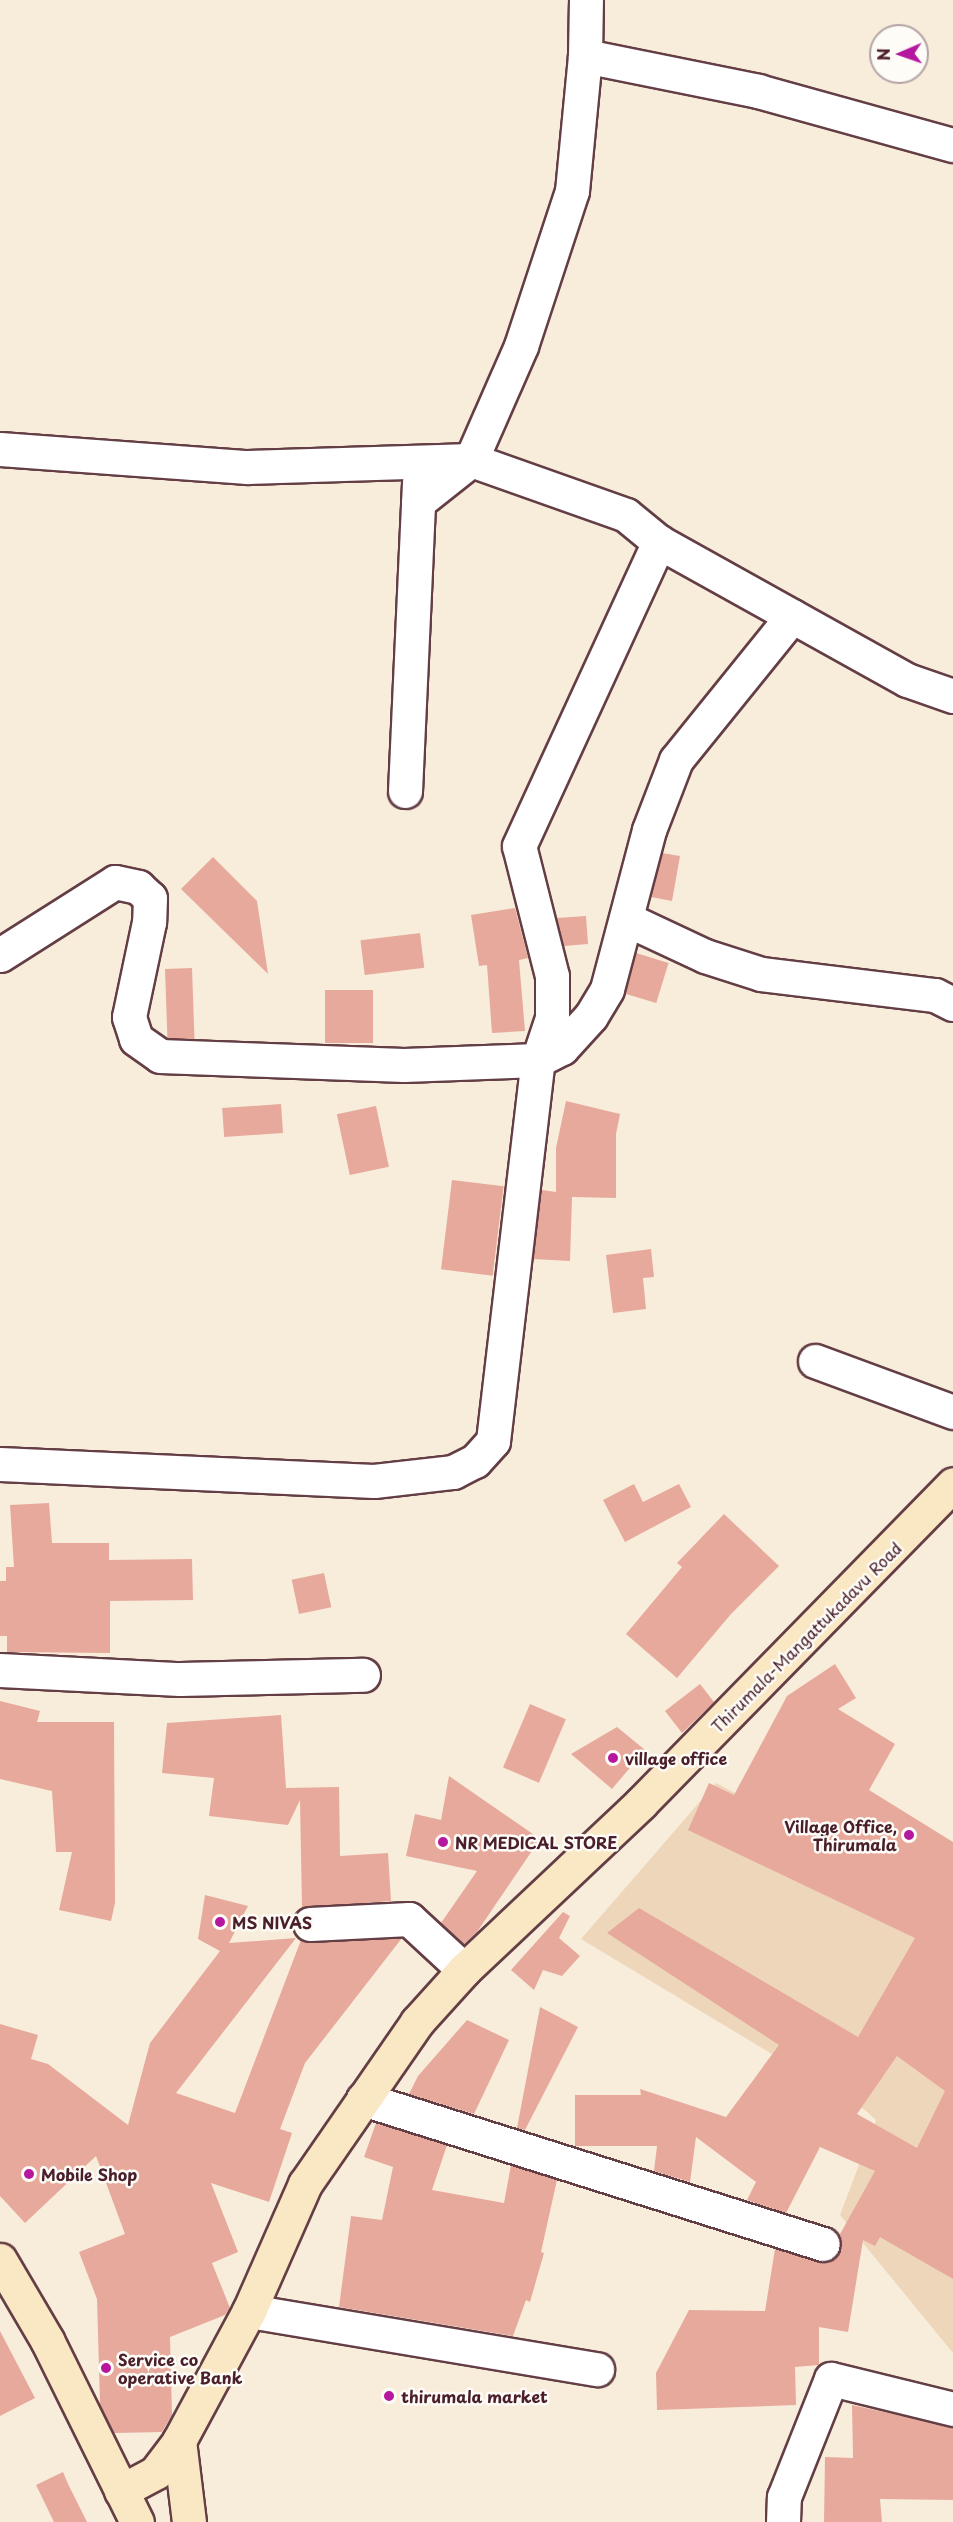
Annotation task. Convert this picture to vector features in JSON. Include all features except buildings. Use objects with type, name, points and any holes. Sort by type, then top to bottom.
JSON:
[{"type":"main road","name":"Thirumala-Mangattukadavu Road","points":[[121,2491],[156,2472],[180,2440],[249,2311],[305,2184],[417,2022],[464,1970],[641,1803],[951,1492]]},
{"type":"main road","points":[[0,2260],[47,2340],[137,2522]]},
{"type":"main road","points":[[180,2440],[189,2522]]},
{"type":"street","points":[[418,502],[471,460],[521,346],[572,191],[585,56],[586,0]]},
{"type":"street","points":[[585,56],[758,91],[953,145]]},
{"type":"street","points":[[0,449],[247,467],[471,460],[626,515],[659,542],[907,680],[953,696]]},
{"type":"street","points":[[405,791],[420,462]]},
{"type":"street","points":[[0,1464],[374,1482],[453,1472],[475,1461],[493,1441],[538,1060],[552,1018],[552,976],[519,846],[659,542]]},
{"type":"street","points":[[0,955],[116,882],[138,887],[150,898],[149,922],[129,1017],[136,1039],[160,1056],[404,1065],[538,1060],[562,1048],[591,1016],[607,989],[649,830],[676,760],[792,616]]},
{"type":"street","points":[[626,919],[705,956],[761,974],[935,995],[953,1004]]},
{"type":"street","points":[[815,1361],[953,1412]]},
{"type":"street","points":[[0,1670],[180,1679],[363,1675]]},
{"type":"street","points":[[310,1924],[409,1919],[464,1970]]},
{"type":"street","points":[[363,2099],[823,2244]]},
{"type":"street","points":[[249,2311],[597,2369]]},
{"type":"street","points":[[783,2522],[784,2497],[831,2379],[953,2409]]},
{"type":"shaded area","points":[[716,1783],[953,1909],[953,2353],[840,2215],[876,2120],[865,2110],[581,1939]]},
{"type":"place","name":"village office","points":[[613,1758]]},
{"type":"place","name":"Village Office, Thirumala","points":[[909,1835]]},
{"type":"place","name":"NR MEDICAL STORE","points":[[443,1842]]},
{"type":"place","name":"MS NIVAS","points":[[220,1922]]},
{"type":"place","name":"Mobile Shop","points":[[29,2174]]},
{"type":"place","name":"Service co operative Bank","points":[[106,2368]]},
{"type":"place","name":"thirumala market","points":[[389,2396]]}]
